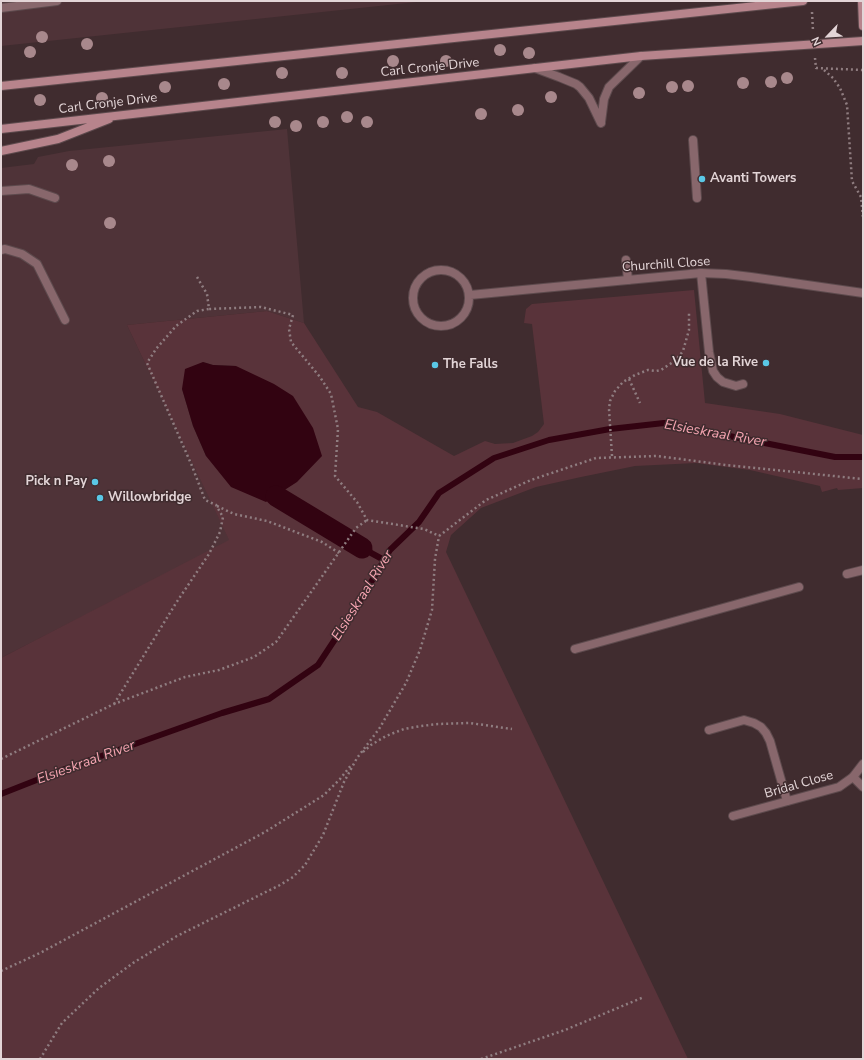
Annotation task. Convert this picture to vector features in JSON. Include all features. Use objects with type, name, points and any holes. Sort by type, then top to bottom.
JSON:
[{"type":"main road","name":"Carl Cronje Drive","points":[[1,86],[803,1]]},
{"type":"main road","points":[[862,1],[863,26]]},
{"type":"main road","name":"Carl Cronje Drive","points":[[1,129],[121,114],[641,56],[863,41]]},
{"type":"main road","points":[[1,151],[58,139],[121,114]]},
{"type":"street","points":[[1,8],[57,1]]},
{"type":"street","points":[[535,68],[576,84],[580,87],[590,98],[601,123],[606,92],[614,80],[641,56]]},
{"type":"street","points":[[693,140],[698,198]]},
{"type":"street","points":[[1,191],[30,188],[55,198]]},
{"type":"street","points":[[1,250],[22,254],[36,264],[65,320]]},
{"type":"street","points":[[626,260],[628,280]]},
{"type":"street","points":[[436,270],[446,270],[454,273],[462,279],[467,286],[470,295],[469,305],[465,314],[459,321],[442,327],[432,325],[424,321],[418,314],[414,305],[413,296],[420,279],[436,270]]},
{"type":"street","points":[[701,273],[709,352],[714,371],[717,377],[723,382],[736,386],[743,384]]},
{"type":"street","name":"Churchill Close","points":[[470,295],[701,273],[751,277],[863,293]]},
{"type":"street","points":[[848,574],[863,570]]},
{"type":"street","points":[[575,649],[799,587]]},
{"type":"street","points":[[709,730],[744,720],[761,727],[770,741],[787,801]]},
{"type":"street","name":"Bridal Close","points":[[733,816],[839,787],[853,777],[863,764]]},
{"type":"street","points":[[853,777],[863,787]]},
{"type":"path","points":[[824,70],[833,78],[840,88],[847,105],[852,181],[861,197],[863,218]]},
{"type":"path","points":[[197,278],[207,294],[209,309]]},
{"type":"path","points":[[339,552],[322,542],[267,521],[234,514],[205,500],[192,466],[147,363],[176,326],[197,311],[209,309],[261,307],[293,315],[290,329],[291,342],[320,377],[331,394],[338,429],[335,476],[357,502],[367,520]]},
{"type":"path","points":[[612,456],[609,409],[610,401],[615,391],[629,379],[648,370],[661,370],[676,360],[683,351],[689,330],[689,310]]},
{"type":"path","points":[[629,379],[640,403]]},
{"type":"path","points":[[1,971],[40,953],[203,866],[306,808],[324,795],[340,779],[370,742],[406,683],[420,650],[432,610],[435,559],[439,536],[486,500],[507,490],[596,458],[612,456],[657,456],[726,465],[863,479]]},
{"type":"path","points":[[114,704],[176,603],[209,554],[220,532],[223,517],[216,505]]},
{"type":"path","points":[[1,759],[114,704],[184,677],[219,670],[254,657],[276,642],[356,528],[367,520],[424,529],[439,536]]},
{"type":"path","points":[[40,1059],[62,1023],[99,988],[133,963],[177,936],[280,885],[293,877],[305,865],[324,835],[344,782],[357,758],[371,745],[386,736],[404,729],[438,724],[470,723],[512,729]]},
{"type":"path","points":[[481,1059],[565,1030],[644,997]]},
{"type":"shaded area","points":[[1,1],[426,1],[1,46]]},
{"type":"shaded area","points":[[287,129],[304,323],[267,311],[127,325],[230,541],[1,658],[1,168],[34,164],[38,157],[69,151]]},
{"type":"shaded area","points":[[694,290],[705,403],[780,414],[863,435],[863,488],[838,490],[837,488],[822,492],[820,486],[750,470],[696,463],[635,466],[536,487],[481,508],[451,535],[446,552],[688,1059],[1,1059],[1,658],[229,540],[127,325],[267,311],[304,323],[358,407],[377,412],[454,456],[485,441],[495,444],[513,443],[532,436],[538,432],[544,424],[532,324],[524,323],[526,309],[532,304]],"holes":[[[203,362],[213,365],[236,366],[206,456],[193,426],[182,389]]]},
{"type":"shaded area","points":[[203,362],[213,365],[236,366],[274,384],[293,396],[313,428],[322,456],[297,482],[266,502],[231,487],[206,456],[193,426],[182,389],[185,369]]},
{"type":"waterway","name":"Elsieskraal River","points":[[1,794],[62,770],[222,713],[269,699],[318,665],[357,606],[390,550],[419,522],[439,493],[494,458],[549,440],[610,429],[664,423],[835,457],[863,457]]},
{"type":"waterway","points":[[276,496],[362,548]]},
{"type":"waterway","points":[[362,548],[384,560]]},
{"type":"place","name":"Avanti Towers","points":[[702,179]]},
{"type":"place","name":"Vue de la Rive","points":[[766,363]]},
{"type":"place","name":"The Falls","points":[[435,365]]},
{"type":"place","name":"Pick n Pay","points":[[95,482]]},
{"type":"place","name":"Willowbridge","points":[[100,498]]}]
